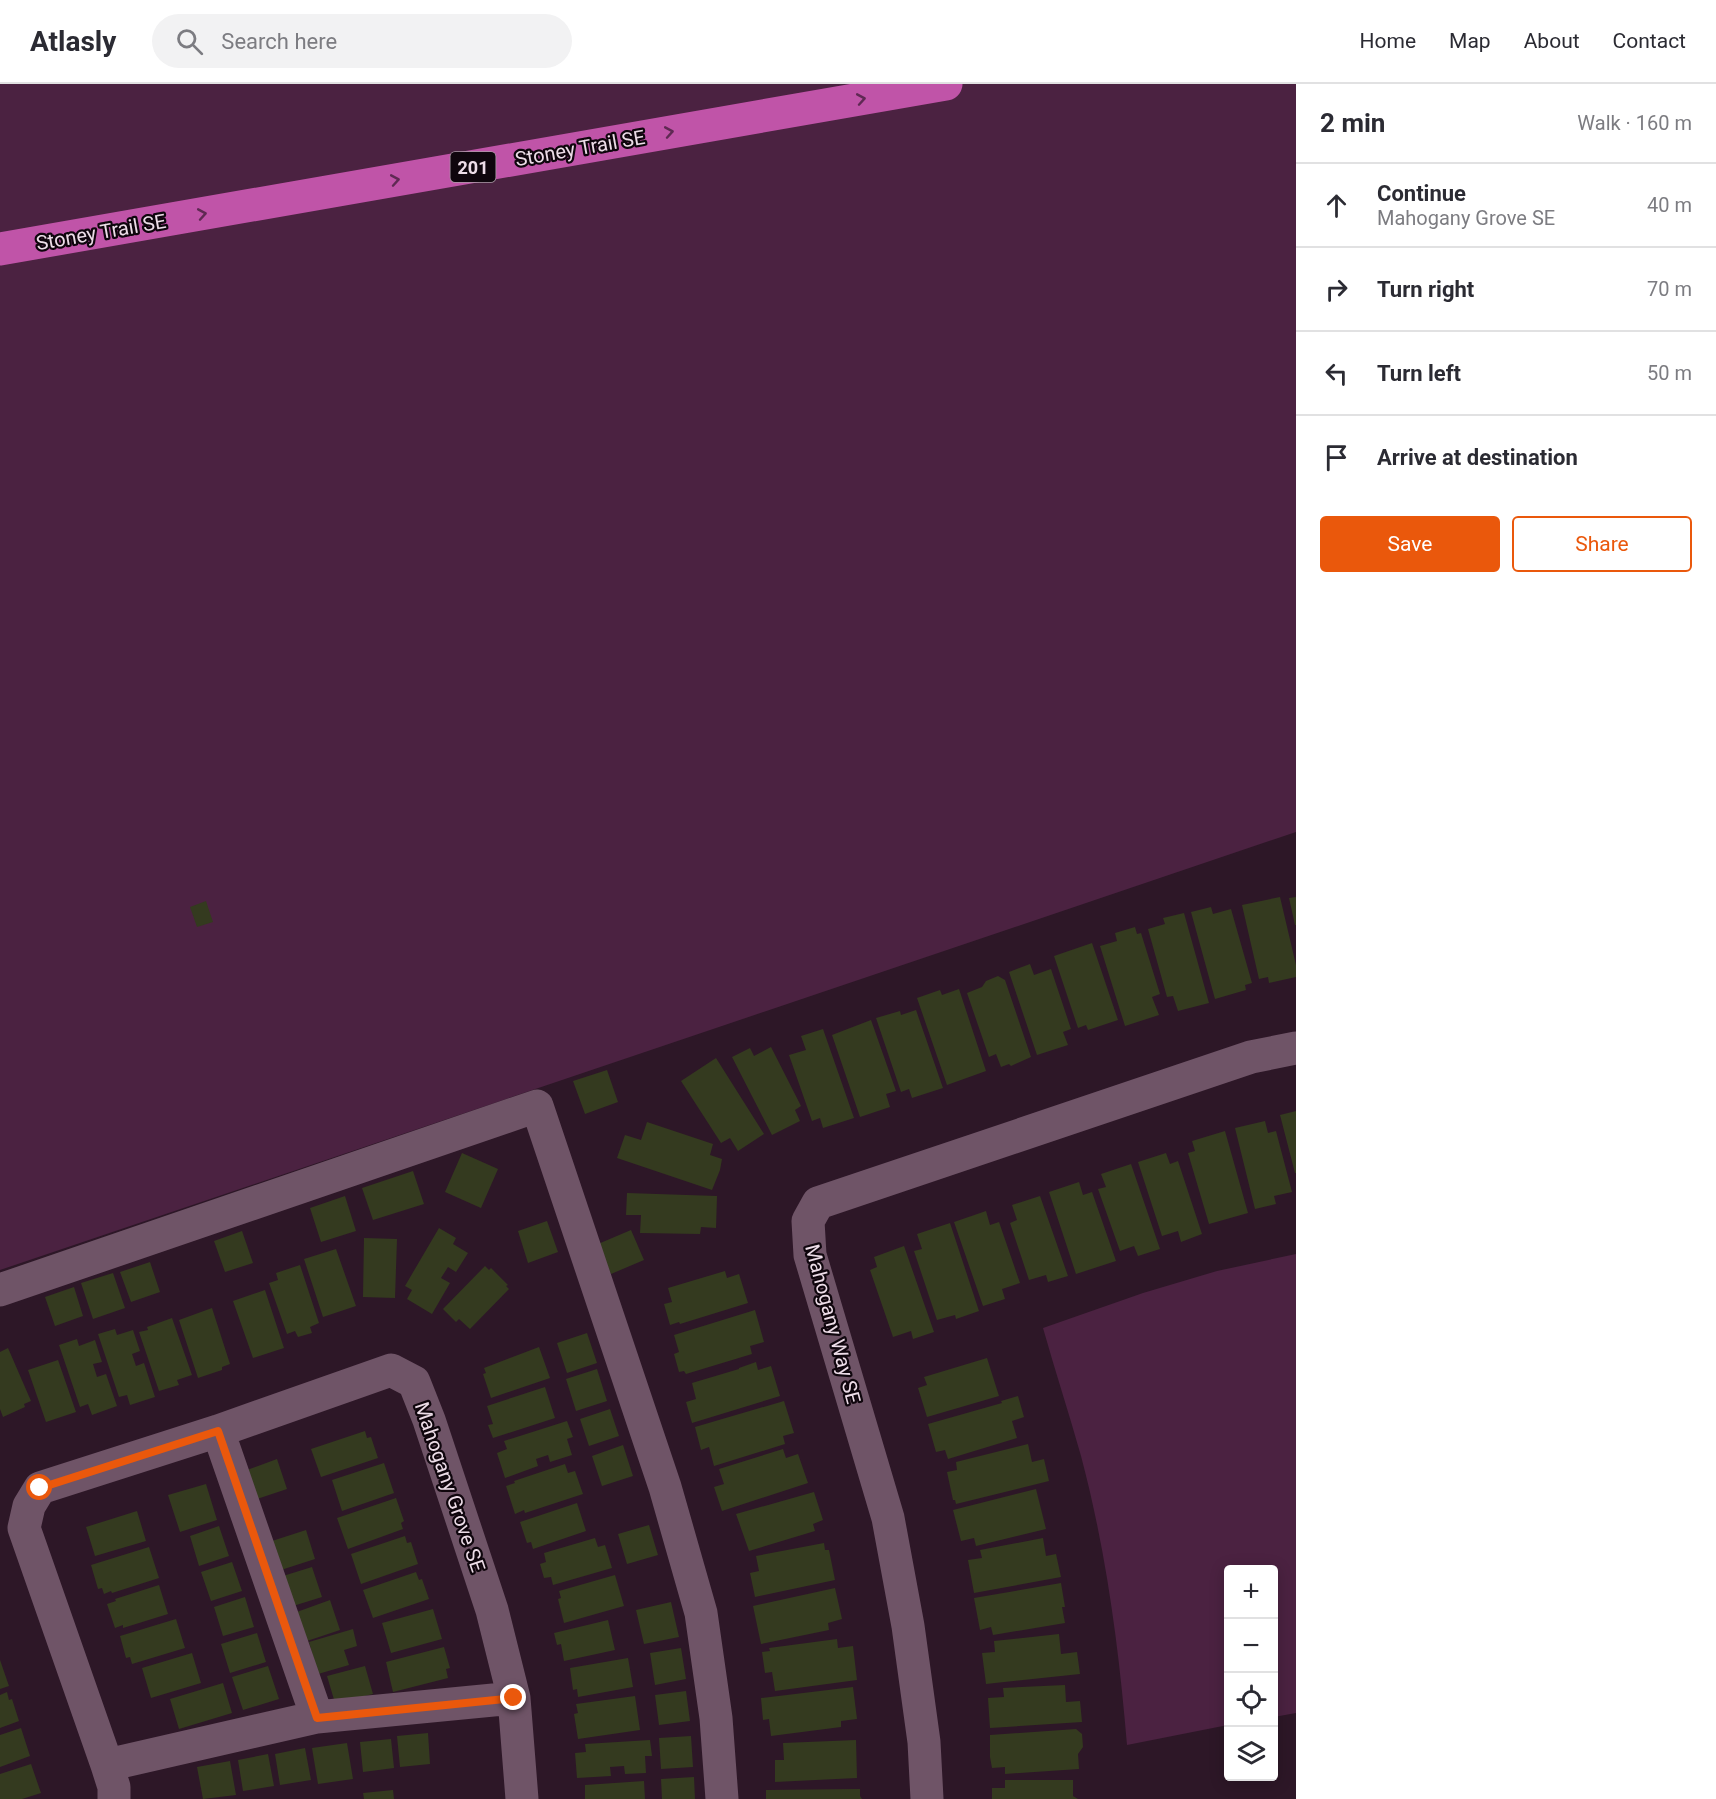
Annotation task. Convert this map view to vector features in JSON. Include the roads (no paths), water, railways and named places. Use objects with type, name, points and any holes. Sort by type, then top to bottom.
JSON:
[{"type":"highway","name":"Stoney Trail SE","points":[[0,249],[946,84]]},
{"type":"street","name":"Mahogany Way SE","points":[[927,1799],[924,1742],[908,1626],[888,1518],[810,1255],[808,1221],[818,1203],[1251,1057],[1296,1048]]},
{"type":"street","points":[[0,1290],[537,1106],[664,1487],[701,1613],[716,1718],[722,1799]]},
{"type":"street","name":"Mahogany Grove SE","points":[[116,1787],[24,1528],[14,1509],[40,1488],[218,1431],[391,1370],[414,1382],[429,1420],[492,1610],[514,1698],[522,1799]]},
{"type":"street","points":[[218,1431],[317,1718]]},
{"type":"street","points":[[116,1787],[317,1718],[514,1698]]}]
